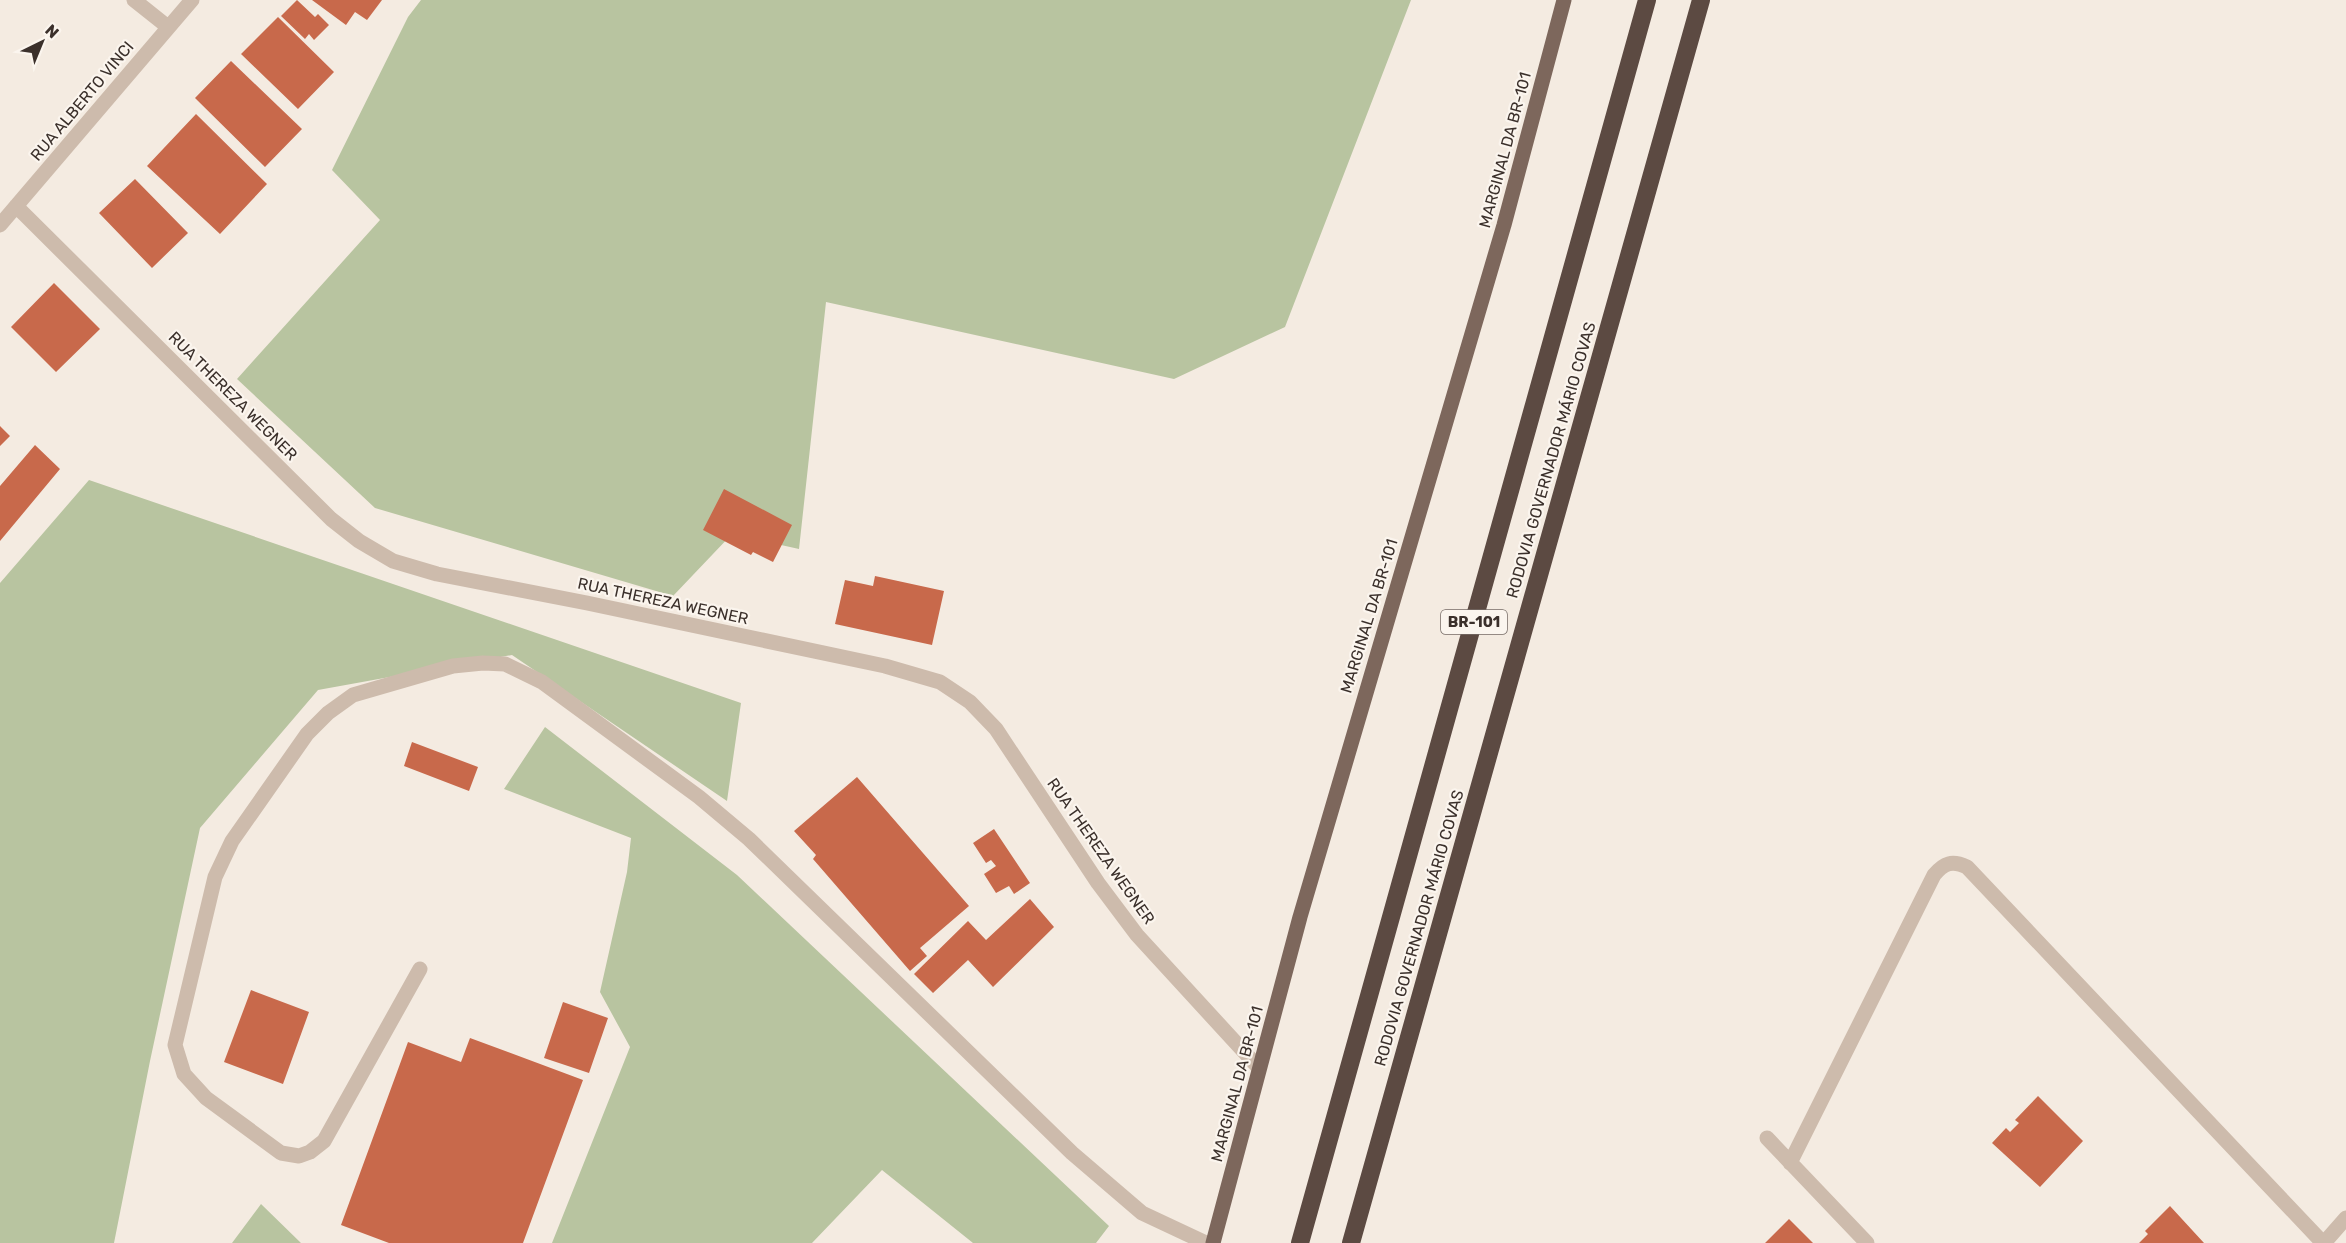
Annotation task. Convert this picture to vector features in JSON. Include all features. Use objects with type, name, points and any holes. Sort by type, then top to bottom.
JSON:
[{"type":"highway","name":"RODOVIA GOVERNADOR MÁRIO COVAS","points":[[1300,1243],[1647,0]]},
{"type":"highway","name":"RODOVIA GOVERNADOR MÁRIO COVAS","points":[[1351,1243],[1701,0]]},
{"type":"main road","name":"MARGINAL DA BR-101","points":[[1213,1243],[1259,1068],[1340,779],[1504,225],[1564,0]]},
{"type":"street","points":[[134,0],[168,27]]},
{"type":"street","name":"RUA ALBERTO VINCI","points":[[0,225],[192,0]]},
{"type":"street","name":"RUA THEREZA WEGNER","points":[[16,206],[331,519],[359,541],[393,561],[483,585],[587,603],[885,666],[940,682],[970,702],[996,729],[1098,883],[1137,935],[1259,1068]]},
{"type":"street","points":[[420,969],[324,1141],[310,1152],[299,1156],[281,1153],[206,1098],[184,1074],[175,1045],[215,877],[232,841],[307,734],[352,695],[453,666],[483,663],[505,664],[542,682],[699,797],[748,839],[1072,1153],[1142,1213],[1206,1243]]},
{"type":"street","points":[[1790,1163],[1934,875],[1943,864],[1956,862],[1966,867],[2324,1243],[2346,1218]]},
{"type":"street","points":[[1767,1138],[1867,1243]]},
{"type":"green space","points":[[421,0],[1411,0],[1285,327],[1174,379],[826,302],[799,549],[732,534],[673,596],[375,508],[237,379],[380,220],[332,170],[408,17]]},
{"type":"green space","points":[[89,480],[741,703],[727,801],[512,655],[318,690],[200,828],[114,1243],[0,1243],[0,583]]},
{"type":"green space","points":[[545,727],[737,875],[1109,1226],[1096,1243],[973,1243],[882,1170],[812,1243],[552,1243],[630,1047],[600,992],[627,872],[631,838],[504,789]]},
{"type":"green space","points":[[261,1204],[301,1243],[232,1243]]},
{"type":"building","points":[[297,0],[315,17],[318,14],[329,25],[314,40],[309,34],[305,39],[281,16]]},
{"type":"building","points":[[312,0],[382,0],[367,20],[355,12],[346,25]]},
{"type":"building","points":[[278,17],[334,72],[298,109],[241,54]]},
{"type":"building","points":[[231,61],[302,129],[265,167],[195,98]]},
{"type":"building","points":[[196,114],[267,184],[220,234],[147,166]]},
{"type":"building","points":[[135,179],[188,233],[152,268],[99,213]]},
{"type":"building","points":[[54,283],[100,329],[56,372],[11,327]]},
{"type":"building","points":[[0,426],[10,436],[0,446]]},
{"type":"building","points":[[35,445],[60,469],[0,541],[0,486]]},
{"type":"building","points":[[724,489],[792,525],[773,562],[753,552],[751,555],[703,530]]},
{"type":"building","points":[[875,576],[944,591],[932,645],[835,624],[845,580],[873,586]]},
{"type":"building","points":[[412,742],[478,767],[469,791],[404,766]]},
{"type":"building","points":[[857,777],[969,906],[920,948],[927,956],[910,971],[813,859],[816,855],[794,831]]},
{"type":"building","points":[[994,829],[1030,883],[1014,894],[1009,886],[996,893],[984,874],[996,866],[991,860],[986,863],[973,843]]},
{"type":"building","points":[[1030,899],[1054,927],[993,987],[968,960],[933,993],[914,974],[968,921],[986,940]]},
{"type":"building","points":[[251,990],[309,1012],[283,1084],[224,1062]]},
{"type":"building","points":[[563,1002],[608,1018],[589,1073],[544,1058]]},
{"type":"building","points":[[470,1038],[583,1080],[523,1243],[389,1243],[341,1225],[408,1042],[461,1062]]},
{"type":"building","points":[[2038,1096],[2083,1141],[2040,1187],[1992,1143],[2006,1128],[2010,1132],[2019,1123],[2015,1120]]},
{"type":"building","points":[[2170,1206],[2204,1243],[2139,1243],[2148,1234],[2145,1231]]},
{"type":"building","points":[[1789,1219],[1813,1243],[1765,1243]]}]
